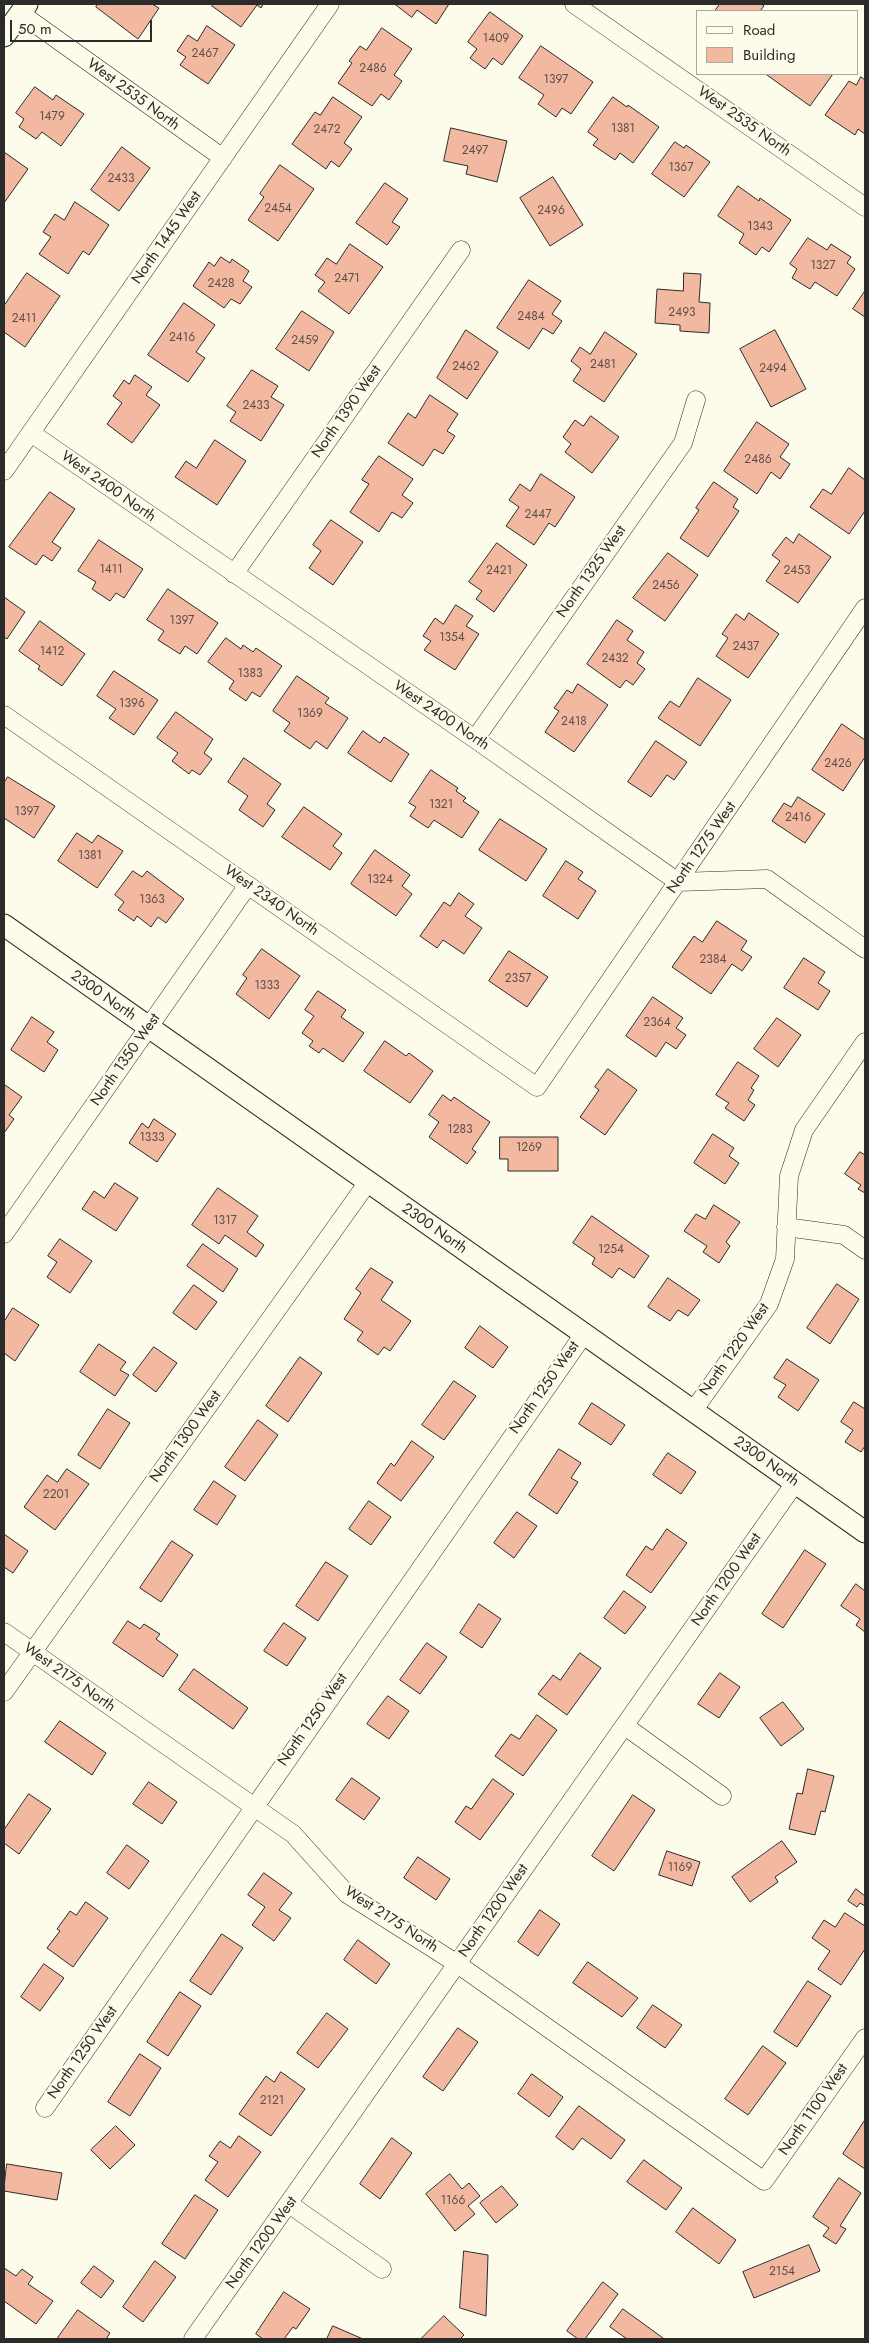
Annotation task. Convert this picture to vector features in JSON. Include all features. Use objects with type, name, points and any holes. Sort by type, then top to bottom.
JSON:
[{"type":"street","name":"North 1445 West","points":[[4,472],[330,4]]},
{"type":"street","name":"West 2535 North","points":[[574,4],[865,207]]},
{"type":"street","name":"West 2535 North","points":[[23,9],[223,158]]},
{"type":"street","points":[[4,36],[23,9]]},
{"type":"street","name":"North 1390 West","points":[[234,574],[461,250]]},
{"type":"street","name":"North 1325 West","points":[[475,739],[683,442],[696,400]]},
{"type":"street","name":"West 2400 North","points":[[31,433],[475,739],[678,882]]},
{"type":"street","name":"North 1275 West","points":[[537,1087],[865,608]]},
{"type":"street","name":"West 2340 North","points":[[4,715],[537,1087]]},
{"type":"street","points":[[678,882],[767,879],[865,949]]},
{"type":"street","name":"North 1350 West","points":[[4,1234],[248,885]]},
{"type":"street","name":"2300 North","points":[[4,925],[865,1532]]},
{"type":"street","name":"North 1220 West","points":[[693,1411],[769,1304],[785,1259],[789,1176],[804,1130],[865,1042]]},
{"type":"street","name":"North 1300 West","points":[[4,1692],[368,1182]]},
{"type":"street","points":[[786,1227],[844,1235],[865,1250]]},
{"type":"street","name":"North 1250 West","points":[[45,2108],[253,1806],[584,1334]]},
{"type":"street","name":"North 1200 West","points":[[192,2339],[289,2204],[456,1963],[795,1483]]},
{"type":"street","name":"West 2175 North","points":[[4,1632],[293,1834],[347,1894],[456,1963],[764,2181]]},
{"type":"street","points":[[625,1726],[722,1796]]},
{"type":"street","name":"North 1100 West","points":[[764,2181],[865,2038]]},
{"type":"street","points":[[289,2204],[382,2269]]},
{"type":"building","points":[[98,4],[152,4],[159,8],[138,39],[96,7]]},
{"type":"building","points":[[214,4],[263,4],[261,8],[257,5],[241,27],[212,6]]},
{"type":"building","points":[[395,4],[449,4],[436,24],[417,10],[412,17]]},
{"type":"building","points":[[720,4],[761,4],[764,6],[761,10],[716,10]]},
{"type":"building","points":[[490,12],[523,36],[502,65],[493,58],[485,69],[470,58],[477,49],[468,42]]},
{"type":"building","points":[[207,26],[235,45],[208,84],[180,65],[186,57],[177,51],[188,35],[197,41]]},
{"type":"building","points":[[382,28],[412,49],[394,75],[402,81],[389,100],[381,94],[372,106],[338,83],[352,63],[349,61],[360,46],[366,50]]},
{"type":"building","points":[[541,46],[593,82],[571,114],[562,108],[556,117],[538,104],[544,95],[519,78]]},
{"type":"building","points":[[767,75],[832,75],[810,106]]},
{"type":"building","points":[[861,77],[865,80],[865,134],[858,129],[855,135],[825,115],[849,81],[856,85]]},
{"type":"building","points":[[35,87],[53,100],[56,95],[84,114],[61,146],[42,132],[36,139],[19,127],[24,119],[16,113]]},
{"type":"building","points":[[333,97],[362,117],[344,143],[352,149],[339,167],[331,161],[326,169],[292,144],[315,112],[320,115]]},
{"type":"building","points":[[613,97],[659,127],[633,163],[620,153],[615,160],[593,145],[598,139],[588,132]]},
{"type":"building","points":[[451,128],[507,141],[497,182],[466,174],[468,166],[444,161]]},
{"type":"building","points":[[675,142],[684,148],[686,145],[710,162],[684,197],[652,174]]},
{"type":"building","points":[[122,147],[150,168],[119,211],[91,190]]},
{"type":"building","points":[[4,152],[28,169],[4,203]]},
{"type":"building","points":[[280,165],[314,189],[278,241],[248,220],[264,197],[260,194]]},
{"type":"building","points":[[553,177],[583,225],[550,246],[520,198]]},
{"type":"building","points":[[385,183],[408,199],[392,222],[400,227],[387,245],[356,223]]},
{"type":"building","points":[[738,186],[759,201],[760,198],[791,220],[769,252],[762,247],[756,255],[739,243],[744,234],[718,216]]},
{"type":"building","points":[[75,202],[109,225],[89,255],[83,251],[68,274],[39,254],[51,237],[43,232],[55,214],[64,220]]},
{"type":"building","points":[[808,238],[827,250],[831,244],[851,257],[847,263],[855,269],[837,296],[815,282],[810,289],[792,278],[797,269],[790,264]]},
{"type":"building","points":[[350,244],[383,267],[349,314],[318,291],[325,282],[315,275],[327,258],[336,264]]},
{"type":"building","points":[[221,257],[230,263],[232,259],[249,271],[243,281],[252,287],[240,304],[231,299],[224,308],[193,286],[209,262],[214,266]]},
{"type":"building","points":[[27,273],[60,296],[25,347],[4,332],[4,306]]},
{"type":"building","points":[[684,273],[701,274],[699,302],[710,303],[709,333],[680,331],[680,325],[655,323],[657,289],[683,291]]},
{"type":"building","points":[[529,280],[561,301],[552,314],[562,321],[553,334],[543,328],[529,349],[497,328]]},
{"type":"building","points":[[865,291],[865,317],[853,309]]},
{"type":"building","points":[[184,303],[215,325],[196,352],[205,358],[188,382],[148,355]]},
{"type":"building","points":[[302,311],[334,332],[309,371],[276,349]]},
{"type":"building","points":[[466,330],[498,352],[467,399],[437,378]]},
{"type":"building","points":[[775,330],[806,389],[771,407],[740,349]]},
{"type":"building","points":[[605,332],[637,354],[604,402],[573,381],[581,369],[571,361],[580,347],[590,354]]},
{"type":"building","points":[[252,370],[278,386],[271,397],[284,405],[261,441],[230,421],[236,412],[227,406]]},
{"type":"building","points":[[135,375],[152,387],[146,395],[160,405],[132,443],[107,424],[122,403],[113,396],[124,380],[129,384]]},
{"type":"building","points":[[430,395],[458,414],[447,431],[455,436],[443,454],[434,449],[423,466],[388,443],[408,413],[415,418]]},
{"type":"building","points":[[591,416],[619,437],[592,473],[565,452],[571,444],[563,437],[575,420],[583,426]]},
{"type":"building","points":[[757,422],[789,444],[780,457],[790,464],[780,479],[771,472],[757,494],[724,471]]},
{"type":"building","points":[[215,440],[246,461],[217,505],[175,477],[186,461],[196,468]]},
{"type":"building","points":[[379,456],[413,479],[402,495],[413,503],[402,518],[392,512],[379,532],[350,512],[369,484],[362,480]]},
{"type":"building","points":[[849,468],[865,480],[865,511],[849,534],[810,507],[823,489],[831,494]]},
{"type":"building","points":[[541,474],[575,497],[555,527],[549,523],[534,545],[506,526],[519,507],[509,500],[520,484],[530,491]]},
{"type":"building","points":[[714,482],[738,499],[733,507],[739,511],[708,557],[680,538],[699,510],[696,508]]},
{"type":"building","points":[[50,492],[75,509],[52,542],[61,548],[52,561],[43,555],[36,565],[9,547]]},
{"type":"building","points":[[331,520],[363,542],[333,585],[309,568],[321,551],[313,545]]},
{"type":"building","points":[[799,534],[831,557],[798,603],[766,581],[780,561],[772,555],[786,537],[793,543]]},
{"type":"building","points":[[99,540],[143,569],[124,598],[116,593],[110,601],[92,589],[96,582],[78,571]]},
{"type":"building","points":[[497,543],[527,565],[494,612],[476,599],[482,591],[469,582]]},
{"type":"building","points":[[668,553],[698,575],[665,621],[633,598]]},
{"type":"building","points":[[168,589],[218,623],[197,654],[185,646],[180,654],[158,640],[164,631],[147,620]]},
{"type":"building","points":[[4,597],[25,612],[7,639],[4,637]]},
{"type":"building","points":[[456,605],[473,616],[466,626],[479,634],[455,670],[424,650],[431,641],[423,636],[435,618],[443,624]]},
{"type":"building","points":[[749,613],[779,634],[748,678],[716,656],[728,638],[722,634],[736,614],[744,620]]},
{"type":"building","points":[[617,620],[633,631],[627,640],[644,652],[637,663],[645,669],[633,685],[626,680],[620,688],[587,664]]},
{"type":"building","points":[[40,621],[85,654],[62,686],[38,669],[40,666],[19,651]]},
{"type":"building","points":[[226,638],[241,649],[243,645],[253,652],[256,648],[282,666],[260,697],[252,692],[246,701],[229,689],[234,681],[208,662]]},
{"type":"building","points":[[114,671],[158,700],[134,735],[109,718],[116,709],[97,696]]},
{"type":"building","points":[[297,676],[329,698],[325,703],[348,718],[327,749],[316,741],[310,749],[284,731],[290,723],[273,711]]},
{"type":"building","points":[[698,678],[731,700],[700,746],[658,718],[670,701],[679,707]]},
{"type":"building","points":[[578,684],[608,705],[574,752],[545,732],[559,711],[554,708],[567,690],[572,693]]},
{"type":"building","points":[[176,712],[213,739],[204,753],[212,759],[200,775],[192,770],[189,774],[172,761],[178,753],[157,738]]},
{"type":"building","points":[[842,724],[865,740],[865,757],[843,791],[812,770]]},
{"type":"building","points":[[363,731],[380,743],[384,737],[409,754],[391,782],[348,753]]},
{"type":"building","points":[[656,741],[687,762],[674,780],[667,775],[651,797],[628,782]]},
{"type":"building","points":[[244,758],[281,784],[267,804],[275,810],[263,827],[239,810],[248,796],[228,782]]},
{"type":"building","points":[[431,770],[458,788],[456,791],[466,798],[463,801],[479,812],[462,838],[434,820],[428,828],[410,816],[416,807],[409,803]]},
{"type":"building","points":[[8,777],[55,806],[34,838],[4,818],[4,783]]},
{"type":"building","points":[[798,797],[825,814],[805,843],[772,821],[784,803],[791,807]]},
{"type":"building","points":[[304,807],[342,834],[333,846],[342,853],[330,870],[282,837]]},
{"type":"building","points":[[500,819],[547,849],[526,881],[479,850]]},
{"type":"building","points":[[77,833],[92,843],[98,835],[123,851],[97,888],[58,861]]},
{"type":"building","points":[[375,850],[410,875],[402,886],[412,894],[396,916],[351,884]]},
{"type":"building","points":[[566,861],[583,872],[578,879],[596,891],[578,919],[543,896]]},
{"type":"building","points":[[133,871],[142,877],[147,871],[184,899],[166,923],[158,917],[151,927],[137,916],[134,921],[118,910],[124,902],[115,895]]},
{"type":"building","points":[[459,893],[474,904],[465,916],[482,928],[464,954],[443,940],[437,948],[420,936],[444,902],[450,906]]},
{"type":"building","points":[[717,921],[747,941],[741,950],[752,957],[742,971],[732,964],[711,994],[672,967],[694,936],[702,942]]},
{"type":"building","points":[[262,949],[300,976],[269,1019],[236,994],[247,978],[243,975]]},
{"type":"building","points":[[509,951],[548,977],[527,1007],[489,981]]},
{"type":"building","points":[[804,958],[825,972],[818,983],[830,991],[818,1010],[784,988]]},
{"type":"building","points":[[318,991],[346,1010],[341,1017],[364,1033],[343,1062],[323,1048],[319,1053],[309,1046],[313,1041],[302,1033],[314,1016],[305,1010]]},
{"type":"building","points":[[653,997],[683,1018],[676,1028],[686,1035],[676,1049],[666,1042],[656,1057],[626,1036]]},
{"type":"building","points":[[32,1017],[54,1032],[47,1042],[58,1050],[44,1072],[11,1050]]},
{"type":"building","points":[[777,1018],[801,1035],[778,1067],[754,1049]]},
{"type":"building","points":[[385,1041],[406,1056],[409,1053],[433,1071],[410,1103],[364,1071]]},
{"type":"building","points":[[738,1062],[759,1076],[751,1088],[754,1090],[748,1100],[755,1105],[744,1121],[725,1108],[729,1103],[716,1095]]},
{"type":"building","points":[[608,1069],[637,1090],[605,1135],[580,1117],[599,1090],[595,1087]]},
{"type":"building","points":[[5,1085],[22,1097],[9,1115],[14,1119],[4,1133]]},
{"type":"building","points":[[443,1095],[451,1101],[454,1097],[490,1122],[472,1149],[476,1152],[467,1164],[429,1137],[439,1122],[429,1115]]},
{"type":"building","points":[[154,1119],[176,1134],[157,1162],[129,1143],[142,1123],[148,1128]]},
{"type":"building","points":[[713,1134],[734,1148],[729,1156],[739,1163],[725,1184],[694,1163]]},
{"type":"building","points":[[500,1137],[558,1137],[558,1171],[508,1171],[508,1159],[500,1159]]},
{"type":"building","points":[[860,1152],[865,1155],[865,1193],[858,1189],[861,1185],[845,1174]]},
{"type":"building","points":[[115,1183],[138,1198],[116,1231],[82,1209],[94,1191],[104,1198]]},
{"type":"building","points":[[218,1188],[258,1216],[247,1232],[264,1245],[256,1257],[225,1235],[219,1244],[192,1225]]},
{"type":"building","points":[[714,1205],[740,1222],[726,1242],[730,1246],[719,1263],[703,1252],[707,1246],[684,1231],[696,1214],[705,1219]]},
{"type":"building","points":[[592,1216],[649,1256],[634,1278],[619,1268],[612,1278],[592,1264],[595,1258],[573,1243]]},
{"type":"building","points":[[60,1239],[92,1261],[70,1293],[47,1277],[57,1262],[48,1256]]},
{"type":"building","points":[[203,1244],[238,1269],[223,1292],[187,1266]]},
{"type":"building","points":[[371,1268],[393,1282],[381,1300],[411,1321],[390,1351],[384,1347],[378,1355],[357,1340],[363,1332],[344,1319],[361,1293],[356,1289]]},
{"type":"building","points":[[668,1278],[700,1300],[688,1316],[678,1310],[670,1321],[648,1307]]},
{"type":"building","points":[[837,1284],[859,1299],[830,1344],[807,1328]]},
{"type":"building","points":[[194,1285],[217,1302],[196,1330],[173,1313]]},
{"type":"building","points":[[13,1308],[39,1325],[15,1361],[4,1353],[4,1322]]},
{"type":"building","points":[[480,1326],[508,1347],[493,1368],[465,1348]]},
{"type":"building","points":[[99,1344],[126,1362],[120,1370],[129,1375],[115,1396],[80,1372]]},
{"type":"building","points":[[154,1347],[177,1363],[156,1392],[133,1375]]},
{"type":"building","points":[[300,1357],[322,1373],[288,1422],[266,1406]]},
{"type":"building","points":[[787,1359],[819,1380],[798,1411],[778,1397],[786,1385],[774,1378]]},
{"type":"building","points":[[454,1381],[476,1396],[444,1440],[422,1425]]},
{"type":"building","points":[[854,1402],[865,1409],[865,1446],[861,1452],[845,1442],[853,1430],[841,1422]]},
{"type":"building","points":[[592,1403],[625,1425],[611,1445],[579,1424]]},
{"type":"building","points":[[108,1409],[130,1423],[100,1469],[78,1455]]},
{"type":"building","points":[[258,1420],[278,1435],[245,1481],[225,1467]]},
{"type":"building","points":[[412,1441],[434,1457],[401,1501],[377,1483],[391,1463],[394,1466]]},
{"type":"building","points":[[559,1449],[581,1463],[571,1478],[578,1482],[557,1514],[529,1495]]},
{"type":"building","points":[[668,1453],[696,1472],[681,1494],[653,1475]]},
{"type":"building","points":[[67,1469],[89,1484],[55,1530],[24,1507],[47,1475],[57,1482]]},
{"type":"building","points":[[214,1481],[236,1496],[217,1525],[194,1510]]},
{"type":"building","points":[[369,1501],[391,1517],[371,1545],[349,1529]]},
{"type":"building","points":[[517,1512],[537,1526],[514,1558],[494,1543]]},
{"type":"building","points":[[667,1529],[687,1543],[651,1593],[626,1575],[646,1546],[652,1550]]},
{"type":"building","points":[[4,1534],[28,1551],[13,1573],[4,1567]]},
{"type":"building","points":[[172,1541],[193,1555],[161,1602],[140,1588]]},
{"type":"building","points":[[805,1550],[826,1564],[783,1628],[762,1614]]},
{"type":"building","points":[[326,1562],[348,1576],[318,1621],[296,1606]]},
{"type":"building","points":[[856,1584],[865,1591],[865,1632],[856,1625],[860,1619],[841,1606]]},
{"type":"building","points":[[624,1591],[646,1607],[625,1634],[604,1618]]},
{"type":"building","points":[[479,1604],[501,1619],[482,1648],[460,1633]]},
{"type":"building","points":[[128,1621],[140,1629],[144,1624],[160,1634],[156,1639],[178,1655],[163,1677],[113,1643]]},
{"type":"building","points":[[284,1623],[306,1638],[287,1666],[264,1651]]},
{"type":"building","points":[[427,1643],[447,1657],[420,1694],[400,1680]]},
{"type":"building","points":[[580,1653],[601,1668],[567,1715],[538,1694],[553,1675],[560,1680]]},
{"type":"building","points":[[194,1669],[248,1708],[233,1729],[179,1690]]},
{"type":"building","points":[[720,1673],[740,1687],[719,1718],[698,1704]]},
{"type":"building","points":[[388,1696],[409,1711],[389,1739],[367,1724]]},
{"type":"building","points":[[783,1702],[804,1729],[781,1746],[760,1718]]},
{"type":"building","points":[[537,1715],[557,1730],[523,1776],[495,1756],[511,1734],[519,1739]]},
{"type":"building","points":[[60,1721],[106,1753],[92,1775],[45,1742]]},
{"type":"building","points":[[808,1769],[834,1776],[825,1812],[821,1811],[815,1835],[789,1829],[797,1793],[802,1794]]},
{"type":"building","points":[[352,1778],[380,1798],[364,1820],[336,1800]]},
{"type":"building","points":[[493,1779],[514,1794],[480,1840],[455,1822],[466,1806],[471,1809]]},
{"type":"building","points":[[149,1782],[177,1802],[162,1824],[133,1804]]},
{"type":"building","points":[[29,1794],[51,1809],[19,1854],[4,1843],[4,1830]]},
{"type":"building","points":[[633,1795],[655,1810],[614,1871],[592,1856]]},
{"type":"building","points":[[782,1841],[797,1862],[775,1877],[778,1882],[750,1902],[732,1877]]},
{"type":"building","points":[[127,1845],[149,1861],[129,1889],[107,1873]]},
{"type":"building","points":[[667,1851],[700,1862],[692,1886],[659,1875]]},
{"type":"building","points":[[418,1857],[450,1879],[436,1900],[404,1878]]},
{"type":"building","points":[[264,1873],[292,1893],[279,1910],[291,1918],[274,1941],[252,1925],[265,1907],[248,1895]]},
{"type":"building","points":[[856,1889],[865,1896],[865,1906],[860,1903],[857,1907],[848,1901]]},
{"type":"building","points":[[86,1902],[108,1918],[73,1967],[47,1948],[60,1931],[57,1929],[70,1911],[76,1915]]},
{"type":"building","points":[[540,1910],[560,1924],[538,1956],[518,1942]]},
{"type":"building","points":[[845,1913],[865,1926],[865,1949],[841,1985],[818,1969],[830,1951],[812,1938],[824,1920],[835,1927]]},
{"type":"building","points":[[222,1934],[243,1948],[211,1995],[190,1981]]},
{"type":"building","points":[[358,1940],[390,1964],[376,1984],[344,1960]]},
{"type":"building","points":[[588,1962],[638,1998],[622,2017],[573,1983]]},
{"type":"building","points":[[44,1964],[64,1978],[40,2011],[21,1997]]},
{"type":"building","points":[[808,1981],[831,1996],[797,2047],[774,2032]]},
{"type":"building","points":[[180,1992],[201,2006],[168,2056],[147,2042]]},
{"type":"building","points":[[653,2005],[682,2025],[665,2048],[637,2028]]},
{"type":"building","points":[[327,2013],[348,2029],[318,2068],[297,2053]]},
{"type":"building","points":[[458,2028],[478,2042],[443,2091],[423,2077]]},
{"type":"building","points":[[763,2046],[786,2063],[748,2115],[725,2099]]},
{"type":"building","points":[[140,2054],[161,2068],[130,2116],[108,2102]]},
{"type":"building","points":[[281,2072],[305,2089],[271,2136],[239,2114],[266,2076],[274,2082]]},
{"type":"building","points":[[532,2074],[563,2097],[549,2117],[518,2094]]},
{"type":"building","points":[[579,2106],[625,2140],[611,2159],[582,2138],[573,2150],[556,2137]]},
{"type":"building","points":[[865,2120],[865,2169],[843,2154]]},
{"type":"building","points":[[116,2126],[135,2145],[110,2169],[91,2150]]},
{"type":"building","points":[[239,2136],[261,2152],[228,2197],[205,2180],[218,2162],[209,2156],[220,2141],[230,2148]]},
{"type":"building","points":[[392,2138],[412,2153],[380,2199],[360,2184]]},
{"type":"building","points":[[644,2160],[682,2188],[666,2210],[627,2182]]},
{"type":"building","points":[[7,2164],[62,2173],[57,2200],[4,2191]]},
{"type":"building","points":[[450,2174],[462,2189],[469,2183],[480,2196],[468,2206],[475,2214],[455,2231],[426,2194]]},
{"type":"building","points":[[839,2178],[861,2193],[840,2226],[846,2229],[836,2244],[823,2236],[829,2228],[813,2217]]},
{"type":"building","points":[[502,2186],[518,2205],[496,2223],[480,2203]]},
{"type":"building","points":[[195,2195],[218,2210],[185,2259],[162,2244]]},
{"type":"building","points":[[693,2208],[736,2240],[719,2264],[676,2232]]},
{"type":"building","points":[[809,2245],[820,2271],[754,2298],[743,2272]]},
{"type":"building","points":[[464,2251],[488,2255],[486,2316],[460,2308]]},
{"type":"building","points":[[155,2261],[176,2277],[143,2322],[123,2307]]},
{"type":"building","points":[[94,2266],[114,2281],[101,2298],[81,2283]]},
{"type":"building","points":[[4,2268],[16,2276],[22,2269],[33,2277],[28,2284],[53,2301],[36,2324],[4,2301]]},
{"type":"building","points":[[603,2282],[618,2294],[585,2339],[578,2339],[567,2331]]},
{"type":"building","points":[[284,2292],[310,2309],[296,2329],[293,2327],[284,2339],[263,2339],[256,2334]]},
{"type":"building","points":[[623,2309],[663,2338],[627,2339],[610,2327]]},
{"type":"building","points":[[78,2310],[110,2333],[106,2339],[57,2339]]},
{"type":"building","points":[[444,2316],[464,2335],[460,2339],[421,2339]]},
{"type":"building","points":[[333,2326],[363,2339],[327,2339]]}]
